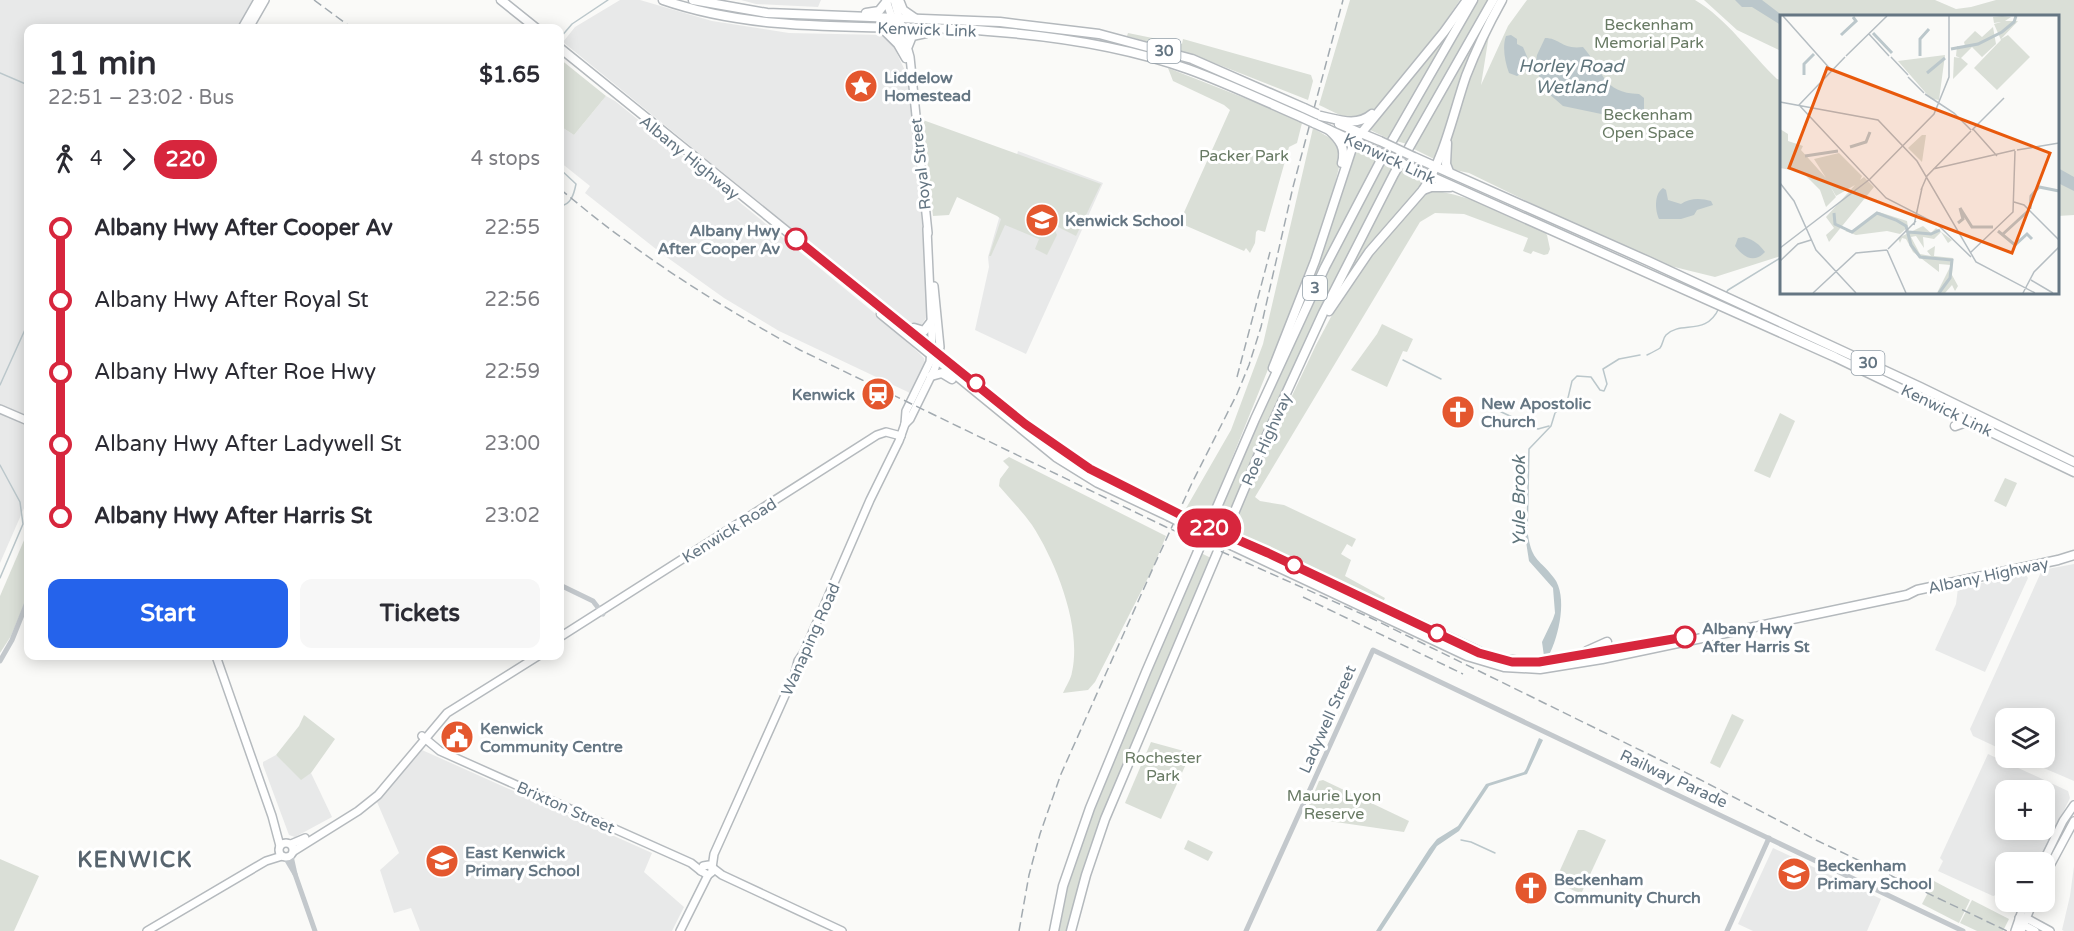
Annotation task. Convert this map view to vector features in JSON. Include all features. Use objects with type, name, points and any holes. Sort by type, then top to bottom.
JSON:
[{"type":"highway","points":[[495,0],[525,24]]},
{"type":"highway","points":[[501,0],[531,24]]},
{"type":"highway","name":"Kenwick Link","points":[[663,0],[715,14],[767,22],[881,27],[916,20],[1000,22],[1099,34],[1192,59],[1449,172],[2074,471]]},
{"type":"highway","name":"Kenwick Link","points":[[693,0],[760,12],[827,16],[1062,39],[1136,53],[1190,70],[1301,117],[1453,187],[1716,298]]},
{"type":"highway","points":[[827,16],[875,13],[883,9],[889,0]]},
{"type":"highway","points":[[899,0],[903,10],[916,20]]},
{"type":"highway","points":[[1255,419],[1315,261],[1354,141],[1439,39],[1467,0]]},
{"type":"highway","name":"Roe Highway","points":[[1054,931],[1063,886],[1090,808],[1255,419],[1325,267],[1381,160],[1473,0]]},
{"type":"highway","name":"Roe Highway","points":[[1071,931],[1086,875],[1106,819],[1267,435],[1394,174],[1493,0]]},
{"type":"highway","points":[[1309,345],[1369,252],[1423,190],[1431,177],[1482,36],[1502,0]]},
{"type":"highway","points":[[881,27],[898,44],[907,61]]},
{"type":"highway","points":[[908,46],[912,36],[918,34],[943,33],[959,29]]},
{"type":"highway","name":"Albany Highway","points":[[564,51],[883,309],[971,388],[1043,448],[1071,467],[1098,483],[1235,543],[1467,656],[1513,669],[1540,669],[1602,659],[2074,557]]},
{"type":"highway","name":"Albany Highway","points":[[564,56],[1025,424],[1069,456],[1169,513]]},
{"type":"highway","points":[[1319,115],[1348,122],[1359,121],[1369,116],[1392,95]]},
{"type":"highway","points":[[1329,130],[1339,139],[1344,153],[1334,199]]},
{"type":"highway","points":[[1446,137],[1446,164],[1449,172]]},
{"type":"highway","points":[[1423,190],[1431,187],[1453,187]]},
{"type":"highway","name":"Kenwick Link","points":[[1730,305],[1920,387],[2074,462]]},
{"type":"highway","points":[[883,309],[892,312],[919,331],[926,330],[931,322]]},
{"type":"highway","points":[[931,376],[937,373],[944,374],[964,388],[971,388]]},
{"type":"highway","points":[[1955,426],[1970,421]]},
{"type":"highway","name":"Albany Highway","points":[[1235,543],[1268,553],[1489,656],[1512,662],[1561,659],[1696,635],[1906,590],[1917,590]]},
{"type":"highway","points":[[1561,659],[1607,642]]},
{"type":"main road","points":[[244,24],[258,0]]},
{"type":"main road","points":[[251,24],[265,0]]},
{"type":"main road","name":"Royal Street","points":[[889,0],[908,46],[907,61]]},
{"type":"main road","name":"Royal Street","points":[[898,23],[907,61],[927,229],[931,322],[935,354]]},
{"type":"main road","name":"Royal Street","points":[[927,229],[930,239],[940,339],[935,354]]},
{"type":"main road","name":"Wanaping Road","points":[[680,931],[870,500],[905,424],[910,419],[931,376],[935,354]]},
{"type":"main road","name":"Wanaping Road","points":[[905,424],[904,417],[915,391],[935,354]]},
{"type":"main road","points":[[920,399],[915,391],[925,388]]},
{"type":"main road","points":[[0,409],[24,419]]},
{"type":"main road","name":"Kenwick Road","points":[[564,637],[879,438],[900,438]]},
{"type":"main road","points":[[217,660],[286,850]]},
{"type":"main road","points":[[422,740],[446,710],[525,660]]},
{"type":"main road","points":[[147,931],[366,801],[450,711],[532,660]]},
{"type":"main road","name":"Brixton Street","points":[[422,740],[440,751],[842,931]]},
{"type":"main road","points":[[2048,852],[2063,821],[2074,805]]},
{"type":"main road","points":[[2055,856],[2074,821]]},
{"type":"main road","points":[[2015,931],[2021,923]]},
{"type":"main road","points":[[2021,923],[2035,931]]},
{"type":"main road","points":[[2021,923],[2050,931]]},
{"type":"street","points":[[564,587],[593,601],[602,613]]},
{"type":"street","points":[[0,661],[12,640],[24,610]]},
{"type":"street","name":"Railway Parade","points":[[1373,650],[1963,931]]},
{"type":"street","name":"Ladywell Street","points":[[1245,931],[1373,650]]},
{"type":"street","points":[[1727,931],[1769,838]]},
{"type":"street","points":[[286,850],[315,931]]},
{"type":"shaded area","points":[[0,0],[253,0],[241,24],[24,24],[24,508],[0,563]]},
{"type":"shaded area","points":[[620,0],[640,0],[712,21],[789,33],[883,35],[893,45],[907,75],[914,126],[927,283],[926,318],[922,324],[919,327],[913,325],[874,296],[564,43],[575,27]]},
{"type":"shaded area","points":[[741,0],[821,0],[818,7],[756,4]]},
{"type":"shaded area","points":[[606,96],[615,101],[872,311],[919,353],[925,363],[910,393],[779,331],[724,298],[661,253],[585,193],[590,186],[564,165],[564,129],[574,135]]},
{"type":"shaded area","name":"Kenwick School","points":[[1018,151],[1103,183],[1026,354],[975,330],[989,267],[988,257]]},
{"type":"shaded area","points":[[2074,564],[2074,781],[2043,768],[2055,768],[2055,708],[1995,708],[1995,746],[1973,736],[1970,729],[2042,570]]},
{"type":"shaded area","points":[[2025,574],[2028,578],[1985,672],[1935,650],[1956,604],[1958,588]]},
{"type":"shaded area","points":[[422,750],[652,853],[644,872],[684,907],[672,931],[420,931],[411,908],[394,913],[380,870],[399,853],[377,802]]},
{"type":"shaded area","points":[[1988,754],[1995,757],[1995,768],[2018,768],[2044,780],[1995,780],[1995,840],[2050,840],[2044,852],[1995,852],[1995,895],[1938,871],[1943,861],[1940,858]]},
{"type":"shaded area","points":[[276,755],[301,779],[311,773],[332,817],[295,837],[289,835],[263,765],[263,762]]},
{"type":"shaded area","points":[[2055,785],[2068,791],[2070,798],[2055,829]]},
{"type":"shaded area","name":"Beckenham Primary School","points":[[1773,848],[1881,899],[1867,931],[1753,931],[1738,924]]},
{"type":"shaded area","points":[[2074,866],[2074,931],[2064,931],[2062,930]]},
{"type":"green space","points":[[1350,0],[1460,0],[1396,86],[1382,102],[1358,119],[1343,116],[1319,105]]},
{"type":"green space","points":[[1477,0],[1487,0],[1489,3],[1407,144],[1396,141]]},
{"type":"green space","name":"Beckenham Open Space","points":[[1527,0],[1695,0],[1718,17],[1780,80],[1780,256],[1715,277],[1650,261],[1469,173],[1455,170],[1452,167],[1450,155],[1452,139],[1469,81],[1489,35],[1481,85],[1508,26]]},
{"type":"green space","points":[[1704,0],[1935,0],[1956,9],[1996,0],[2074,0],[2074,215],[2059,216],[2059,15],[1780,15],[1780,51],[1737,30]]},
{"type":"green space","points":[[1128,33],[1182,44],[1183,39],[1311,75],[1313,81],[1308,100],[1194,55],[1127,36]]},
{"type":"green space","points":[[1447,33],[1449,34],[1389,139],[1368,129]]},
{"type":"green space","points":[[1476,37],[1480,39],[1436,160],[1412,148]]},
{"type":"green space","points":[[564,62],[606,96],[574,135],[564,129]]},
{"type":"green space","name":"Packer Park","points":[[1168,68],[1301,120],[1297,143],[1289,147],[1265,232],[1258,230],[1256,232],[1255,243],[1250,253],[1246,248],[1244,251],[1182,224],[1181,219],[1230,110],[1173,81]]},
{"type":"green space","points":[[923,120],[1101,184],[1076,236],[1048,222],[1053,226],[1057,235],[1047,255],[1035,249],[1039,239],[1005,225],[989,256],[1001,219],[997,216],[957,197],[949,215],[933,216]]},
{"type":"green space","points":[[1313,128],[1330,138],[1339,148],[1341,159],[1332,196],[1316,251],[1207,520],[1185,510],[1231,430],[1263,344]]},
{"type":"green space","points":[[1355,147],[1378,159],[1295,321]]},
{"type":"green space","points":[[1385,160],[1396,166],[1335,281],[1296,361],[1224,527],[1214,523],[1322,283]]},
{"type":"green space","points":[[1402,168],[1424,179],[1424,183],[1337,293]]},
{"type":"green space","points":[[1429,190],[1473,200],[1543,230],[1547,235],[1550,249],[1548,254],[1533,251],[1531,254],[1523,251],[1528,238],[1464,214],[1435,213],[1420,222],[1255,497],[1260,501],[1284,505],[1356,539],[1352,547],[1347,544],[1341,554],[1351,560],[1345,576],[1385,598],[1383,602],[1273,552],[1234,532],[1232,528],[1316,345],[1340,300],[1363,266]]},
{"type":"green space","points":[[1382,324],[1413,339],[1407,352],[1403,351],[1387,387],[1351,370]]},
{"type":"green space","points":[[1780,413],[1795,421],[1770,478],[1754,471]]},
{"type":"green space","points":[[1009,457],[1166,536],[1153,568],[1095,682],[1088,690],[1063,693],[1071,675],[1074,654],[1070,615],[1058,576],[1041,540],[1032,525],[999,486],[1000,479],[1009,467],[1003,461]]},
{"type":"green space","points":[[2005,478],[2017,483],[2006,507],[1994,501]]},
{"type":"green space","points":[[24,540],[24,605],[11,636],[0,653],[0,596]]},
{"type":"green space","points":[[1201,553],[1211,558],[1086,861],[1068,931],[1056,931],[1084,834]]},
{"type":"green space","points":[[1732,714],[1744,720],[1720,768],[1710,763]]},
{"type":"green space","points":[[304,715],[335,739],[311,773],[301,780],[276,755],[299,726]]},
{"type":"green space","name":"Rochester Park","points":[[1151,742],[1191,753],[1161,819],[1125,803]]},
{"type":"green space","name":"Maurie Lyon Reserve","points":[[1323,780],[1409,821],[1404,832],[1329,821],[1308,813],[1307,810],[1319,781]]},
{"type":"green space","points":[[1578,830],[1584,830],[1606,840],[1581,894],[1560,884],[1557,877]]},
{"type":"green space","points":[[1188,840],[1213,852],[1208,861],[1184,849]]},
{"type":"green space","points":[[0,859],[39,876],[14,931],[0,931]]},
{"type":"green space","points":[[1934,881],[1970,900],[1959,923],[1922,904]]},
{"type":"green space","points":[[1972,900],[2009,919],[2003,931],[1977,931],[1960,923]]},
{"type":"water","points":[[1735,0],[1762,0],[1782,15],[1780,24],[1752,7],[1742,7]]},
{"type":"water","points":[[1511,35],[1517,39],[1517,44],[1523,47],[1528,59],[1526,71],[1517,76],[1509,73],[1504,54],[1506,36]]},
{"type":"water","name":"Horley Road Wetland","points":[[1545,38],[1570,47],[1583,47],[1611,85],[1618,90],[1639,94],[1644,98],[1641,119],[1630,120],[1563,106],[1548,93],[1535,68],[1537,55]]},
{"type":"water","points":[[2059,169],[2074,177],[2074,191],[2059,184]]},
{"type":"water","points":[[1663,188],[1666,190],[1668,200],[1681,204],[1703,199],[1711,201],[1713,205],[1697,210],[1694,215],[1681,219],[1659,219],[1656,202]]},
{"type":"water","points":[[1738,238],[1751,239],[1765,252],[1757,258],[1745,256],[1735,246]]},
{"type":"water","name":"Yule Brook","points":[[1525,535],[1528,535],[1534,555],[1554,578],[1561,595],[1559,627],[1549,655],[1544,656],[1542,642],[1555,613],[1553,588],[1529,561]]},
{"type":"water","points":[[1539,738],[1543,740],[1527,774],[1489,786],[1459,831],[1437,846],[1381,931],[1376,931],[1437,839],[1458,826],[1486,784],[1524,772]]},
{"type":"waterway","points":[[564,33],[572,24],[608,0]]},
{"type":"waterway","points":[[0,73],[24,83]]},
{"type":"waterway","points":[[564,173],[576,184],[573,195],[564,205]]},
{"type":"waterway","name":"Yule Brook","points":[[1726,293],[1780,258]]},
{"type":"waterway","name":"Yule Brook","points":[[1647,355],[1660,348],[1665,336],[1672,331],[1707,322],[1714,317],[1719,308]]},
{"type":"waterway","points":[[0,385],[24,332]]},
{"type":"waterway","name":"Yule Brook","points":[[1527,536],[1529,449],[1551,426],[1555,413],[1567,402],[1572,381],[1577,376],[1591,377],[1600,390],[1604,391],[1607,384],[1603,369],[1619,359],[1640,355]]},
{"type":"waterway","points":[[1403,360],[1441,379]]},
{"type":"waterway","points":[[1497,410],[1538,429],[1549,426]]},
{"type":"waterway","points":[[0,465],[20,502],[23,524],[0,578]]},
{"type":"waterway","points":[[1461,840],[1495,853]]},
{"type":"railway","points":[[314,0],[347,24]]},
{"type":"railway","points":[[1019,931],[1029,875],[1040,834],[1061,774],[1192,483],[1237,394],[1249,365],[1261,327],[1293,187],[1343,0]]},
{"type":"railway","points":[[564,192],[608,228],[667,270],[733,312],[800,350],[1166,527],[1371,618],[1697,778],[1816,840],[2007,931]]},
{"type":"railway","points":[[1237,377],[1270,252]]},
{"type":"railway","points":[[1303,597],[1463,674]]},
{"type":"bus line","name":"220","points":[[796,239],[1025,424],[1090,469],[1183,516],[1268,553],[1479,653],[1512,662],[1539,662],[1685,637]]},
{"type":"place","name":"Liddelow Homestead","points":[[861,86]]},
{"type":"place","name":"Kenwick School","points":[[1042,220]]},
{"type":"place","name":"Albany Hwy After Cooper Av","points":[[796,239]]},
{"type":"place","name":"Kenwick","points":[[878,394]]},
{"type":"place","name":"New Apostolic Church","points":[[1458,412]]},
{"type":"place","name":"Albany Hwy After Harris St","points":[[1685,637]]},
{"type":"place","name":"Kenwick Community Centre","points":[[457,737]]},
{"type":"place","name":"East Kenwick Primary School","points":[[442,861]]},
{"type":"place","name":"Beckenham Primary School","points":[[1794,874]]},
{"type":"place","name":"Beckenham Community Church","points":[[1531,888]]},
{"type":"district","name":"KENWICK","points":[[135,859]]},
{"type":"park label","name":"Beckenham Memorial Park","points":[[1649,33]]}]
